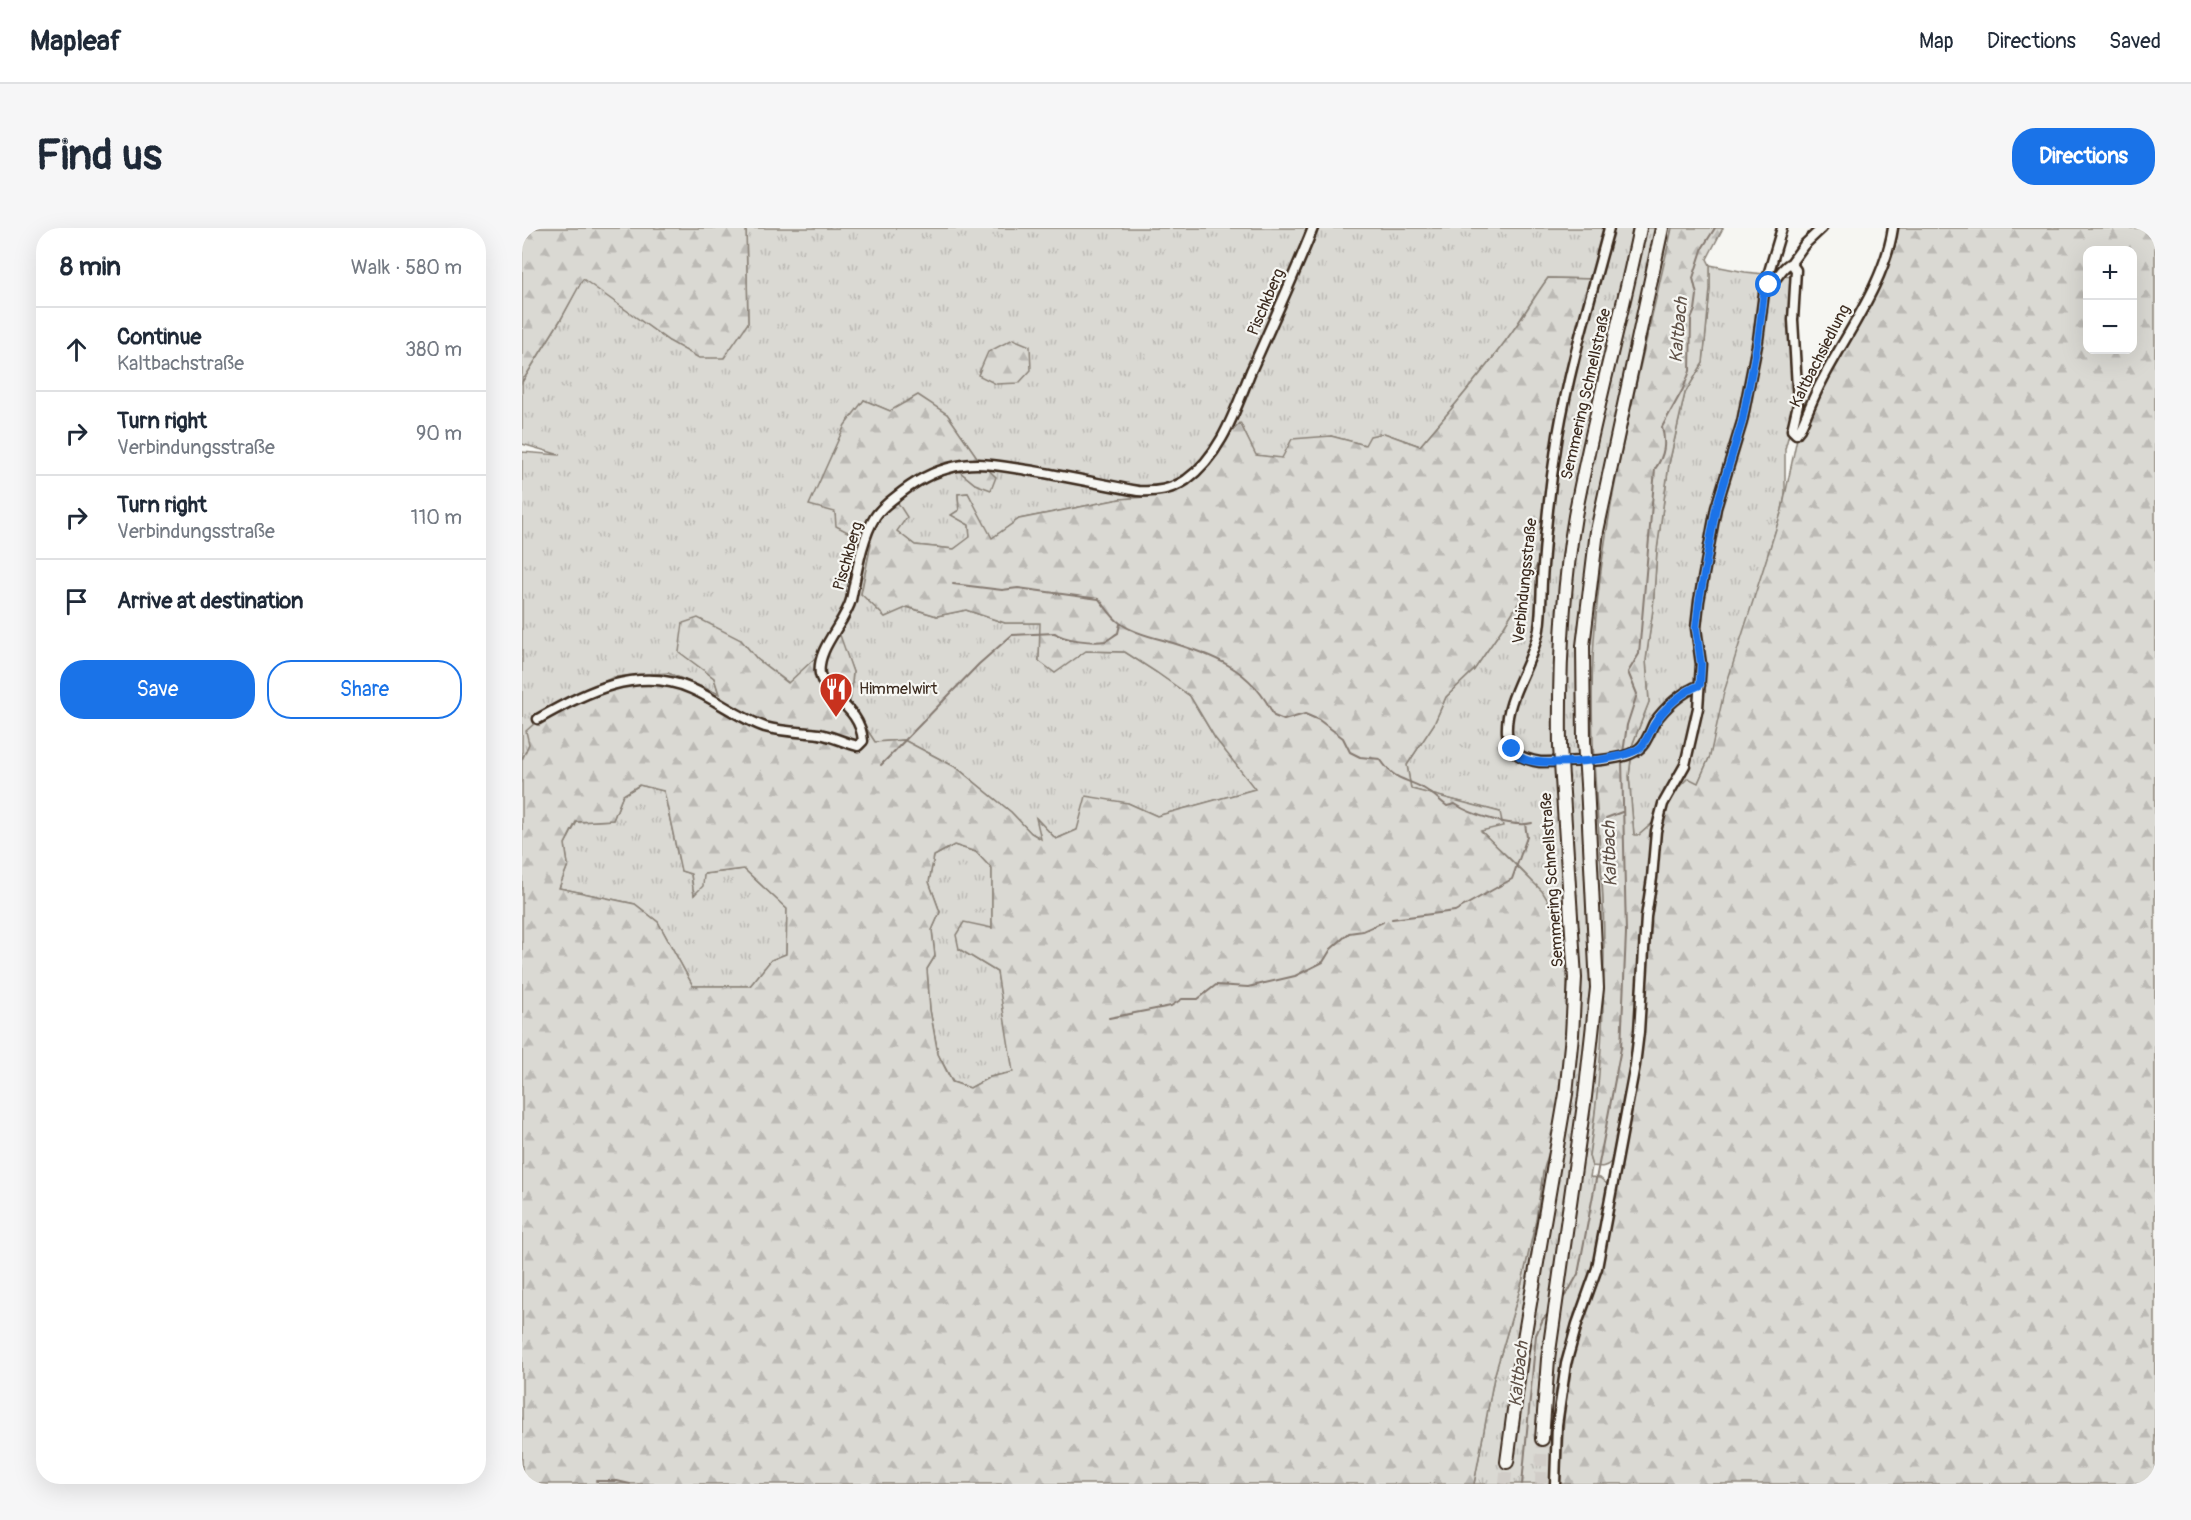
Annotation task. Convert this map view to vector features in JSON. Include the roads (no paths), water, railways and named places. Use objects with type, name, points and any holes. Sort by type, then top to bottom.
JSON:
[{"type":"highway","name":"Semmering Schnellstraße","points":[[1507,1462],[1522,1350],[1566,1094],[1572,1035],[1575,978],[1559,705],[1564,600],[1575,516],[1640,228]]},
{"type":"highway","points":[[1542,1439],[1552,1326],[1585,1097],[1598,988],[1584,741],[1583,646],[1597,531],[1662,228]]},
{"type":"street","name":"Pischkberg","points":[[538,718],[579,696],[628,680],[665,679],[693,689],[726,709],[766,727],[822,735],[858,746],[863,741],[862,728],[849,707],[828,690],[820,675],[821,660],[831,637],[849,608],[862,549],[875,517],[891,500],[919,480],[962,465],[993,465],[1138,491],[1157,492],[1186,480],[1202,465],[1226,431],[1280,310],[1313,228]]},
{"type":"street","name":"Verbindungsstraße","points":[[1609,228],[1572,366],[1558,435],[1547,519],[1539,629],[1532,656],[1509,712],[1507,732],[1512,749],[1528,760],[1540,762],[1612,759],[1629,754],[1641,747],[1656,721],[1673,703],[1686,691],[1700,685]]},
{"type":"street","points":[[1555,1484],[1557,1425],[1566,1364],[1577,1324],[1597,1268],[1635,1065],[1646,917],[1656,831],[1663,804],[1685,765],[1698,708],[1701,664],[1696,628],[1699,602],[1716,508],[1742,422],[1758,340],[1765,285],[1782,228]]},
{"type":"street","points":[[1765,285],[1772,283],[1804,245],[1822,228]]},
{"type":"street","name":"Kaltbachsiedlung","points":[[1791,263],[1796,270],[1793,320],[1798,404],[1792,430],[1795,434],[1800,429],[1822,380],[1879,275],[1893,228]]},
{"type":"waterway","name":"Kaltbach","points":[[1623,753],[1627,725],[1637,694],[1628,672],[1639,654],[1655,469],[1664,449],[1662,427],[1690,371],[1691,319],[1697,295],[1693,278],[1703,247],[1715,228]]},
{"type":"waterway","points":[[953,584],[1002,590],[1018,588],[1099,599],[1114,618],[1129,629],[1198,651],[1228,665],[1254,686],[1274,716],[1284,720],[1305,714],[1319,720],[1343,738],[1350,752],[1360,757],[1380,759],[1399,778],[1423,788],[1447,806],[1455,804],[1482,816],[1504,822],[1532,823]]},
{"type":"waterway","points":[[881,765],[979,664],[1012,635],[1055,633],[1071,639],[1100,642],[1118,633],[1120,624]]},
{"type":"waterway","name":"Kaltbach","points":[[1562,1299],[1578,1274],[1621,1048],[1626,933],[1622,759]]},
{"type":"waterway","points":[[1606,818],[1622,812]]},
{"type":"waterway","points":[[1392,919],[1455,911],[1512,879],[1527,837],[1525,824]]},
{"type":"waterway","points":[[1109,1018],[1171,1006],[1182,999],[1198,999],[1216,985],[1248,987],[1295,976],[1323,962],[1331,949],[1349,933],[1363,931],[1383,922]]},
{"type":"waterway","name":"Kaltbach","points":[[1522,1484],[1536,1335],[1543,1319],[1550,1312]]},
{"type":"waterway","points":[[596,1481],[617,1481],[630,1484]]},
{"type":"tunnel","points":[[1541,1484],[1542,1439]]},
{"type":"tunnel","points":[[1505,1484],[1507,1462]]},
{"type":"place","name":"Himmelwirt","points":[[836,718]]}]
